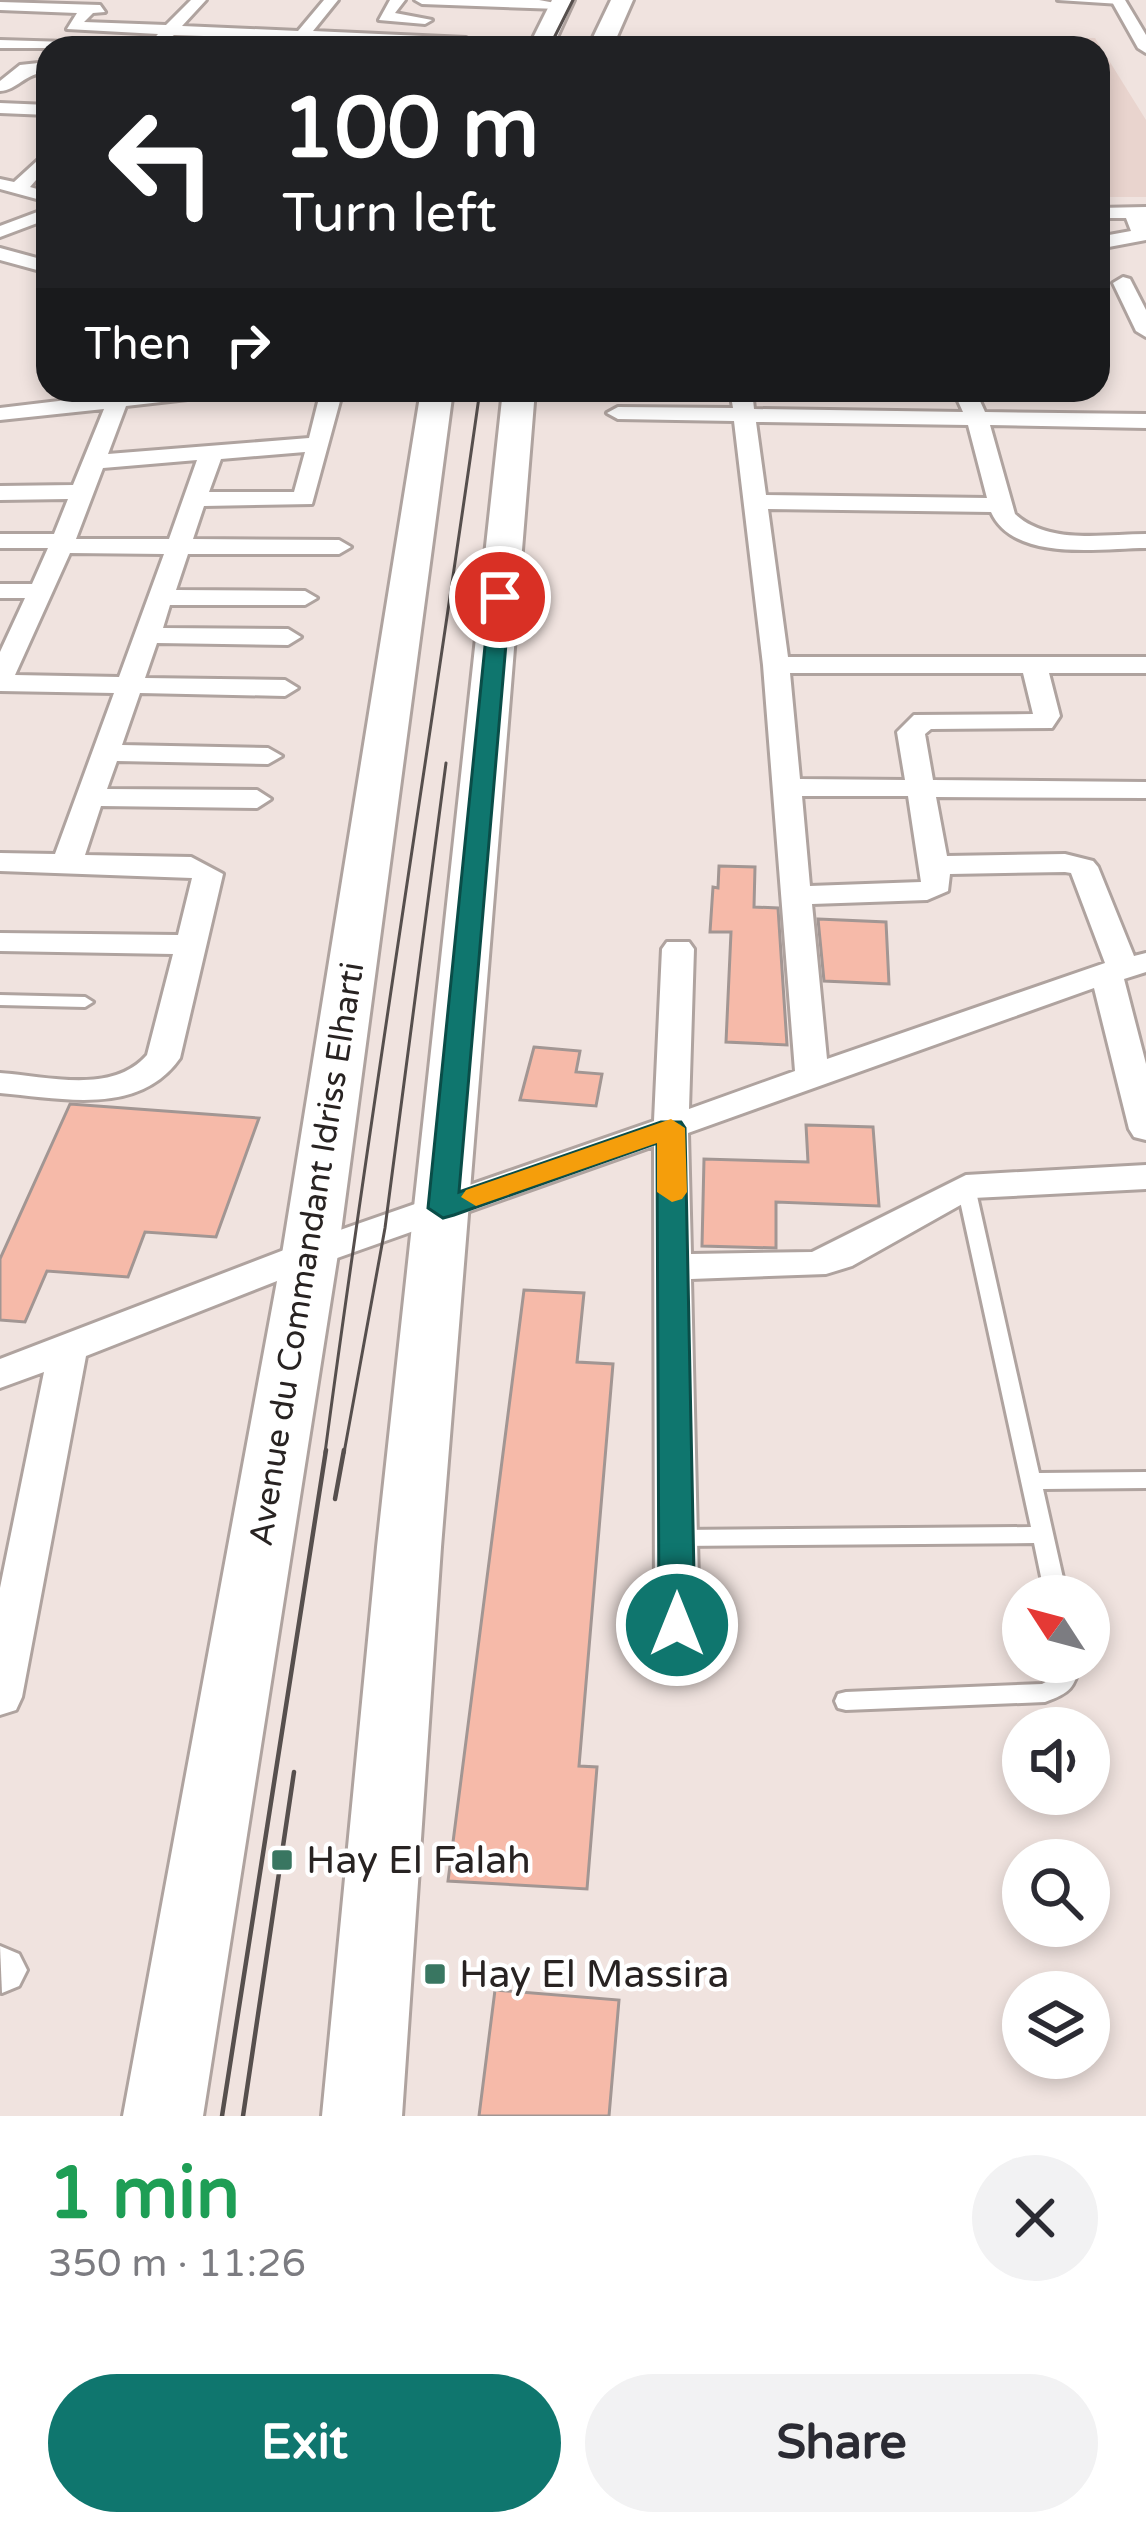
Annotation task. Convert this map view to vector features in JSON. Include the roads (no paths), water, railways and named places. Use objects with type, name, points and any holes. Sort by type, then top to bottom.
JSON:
[{"type":"main road","points":[[605,36],[622,0]]},
{"type":"main road","points":[[545,36],[561,2]]},
{"type":"main road","name":"Avenue du Commandant Idriss Elharti","points":[[164,2116],[310,1254],[435,402]]},
{"type":"main road","points":[[362,2116],[407,1570],[518,402]]},
{"type":"street","points":[[302,36],[331,0]]},
{"type":"street","points":[[398,0],[385,17],[448,21]]},
{"type":"street","points":[[422,0],[561,2]]},
{"type":"street","points":[[1119,1],[1146,48]]},
{"type":"street","points":[[0,6],[18,13],[193,6]]},
{"type":"street","points":[[164,36],[193,6]]},
{"type":"street","points":[[89,9],[72,26],[250,36]]},
{"type":"street","points":[[234,34],[256,13]]},
{"type":"street","points":[[298,15],[319,15]]},
{"type":"street","points":[[470,36],[476,24]]},
{"type":"street","points":[[0,44],[36,45]]},
{"type":"street","points":[[2,87],[25,68],[36,68]]},
{"type":"street","points":[[2,87],[26,87]]},
{"type":"street","points":[[0,108],[36,110]]},
{"type":"street","points":[[9,186],[36,168]]},
{"type":"street","points":[[1110,213],[1140,212],[1142,235],[1110,240]]},
{"type":"street","points":[[0,232],[36,218]]},
{"type":"street","points":[[0,254],[36,264]]},
{"type":"street","points":[[1110,285],[1146,280]]},
{"type":"street","points":[[1123,283],[1146,332]]},
{"type":"street","points":[[3,418],[87,402]]},
{"type":"street","points":[[117,402],[62,544],[0,682],[285,688]]},
{"type":"street","points":[[195,500],[304,500],[329,402]]},
{"type":"street","points":[[744,402],[776,664],[812,1076]]},
{"type":"street","points":[[618,413],[744,402],[977,418],[1146,421]]},
{"type":"street","points":[[970,402],[1001,505],[1014,530],[1042,538],[1146,541]]},
{"type":"street","points":[[94,462],[320,444]]},
{"type":"street","points":[[67,862],[212,451]]},
{"type":"street","points":[[0,493],[82,492]]},
{"type":"street","points":[[756,502],[1001,505]]},
{"type":"street","points":[[0,541],[339,548]]},
{"type":"street","points":[[0,591],[40,591]]},
{"type":"street","points":[[160,597],[305,598]]},
{"type":"street","points":[[146,635],[288,637]]},
{"type":"street","points":[[776,664],[1144,670]]},
{"type":"street","points":[[799,896],[927,891],[938,885],[914,726],[924,722],[1042,722],[1047,716],[1034,665]]},
{"type":"street","points":[[105,753],[268,756]]},
{"type":"street","points":[[788,787],[1146,790]]},
{"type":"street","points":[[90,797],[257,799]]},
{"type":"street","points":[[0,862],[191,866],[208,874],[163,1058],[143,1080],[115,1088],[0,1083]]},
{"type":"street","points":[[937,865],[1083,867],[1125,967],[1146,1129]]},
{"type":"street","points":[[0,942],[190,945]]},
{"type":"street","points":[[677,1625],[671,1128],[678,949]]},
{"type":"street","points":[[0,1374],[310,1254],[1125,967]]},
{"type":"street","points":[[673,1267],[813,1265],[839,1257],[966,1187],[1146,1177]]},
{"type":"street","points":[[0,1697],[68,1348]]},
{"type":"lane","points":[[1062,0],[1119,1]]},
{"type":"lane","points":[[0,1000],[85,1002]]},
{"type":"lane","points":[[966,1187],[1052,1575]]},
{"type":"lane","points":[[1032,1481],[1146,1480]]},
{"type":"lane","points":[[677,1538],[1044,1535]]},
{"type":"lane","points":[[846,1701],[1045,1693],[1063,1683]]},
{"type":"tram line","points":[[555,36],[573,0]]},
{"type":"tram line","points":[[325,1453],[478,402]]},
{"type":"tram line","points":[[344,1453],[385,1228],[446,763]]},
{"type":"tram line","points":[[222,2116],[326,1450]]},
{"type":"tram line","points":[[335,1499],[344,1450]]},
{"type":"tram line","points":[[243,2116],[294,1772]]},
{"type":"place","name":"Hay El Falah","points":[[282,1860]]},
{"type":"place","name":"Hay El Massira","points":[[435,1974]]}]
